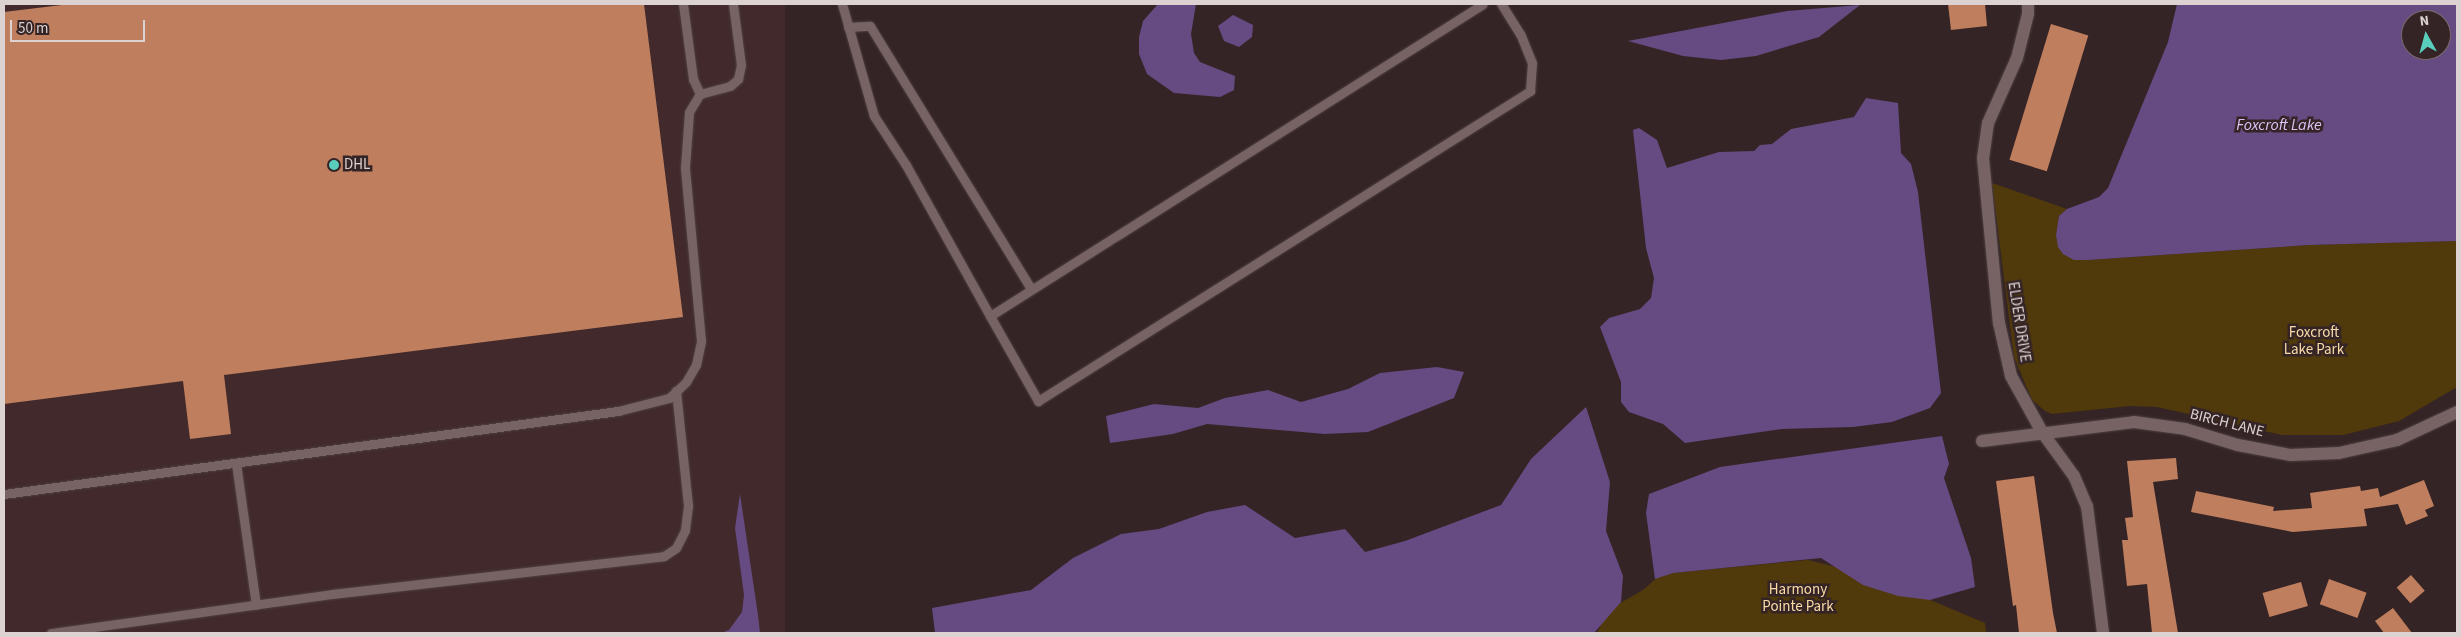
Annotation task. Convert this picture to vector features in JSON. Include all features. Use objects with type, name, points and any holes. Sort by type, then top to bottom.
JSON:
[{"type":"street","name":"ELDER DRIVE","points":[[2028,4],[2017,58],[1988,123],[1983,158],[1999,323],[2011,376],[2042,432],[2074,476],[2087,506],[2104,633]]},
{"type":"street","name":"BIRCH LANE","points":[[1982,441],[2134,422],[2186,429],[2238,445],[2291,455],[2320,454],[2397,440],[2457,412]]},
{"type":"lane","points":[[683,4],[693,79],[700,94]]},
{"type":"lane","points":[[4,494],[618,411],[668,398],[686,382],[696,365],[701,341],[685,167],[689,112],[700,94],[730,86],[738,79],[741,65],[732,4]]},
{"type":"lane","points":[[842,4],[874,116],[906,166],[1038,401],[1530,91],[1532,63],[1520,34],[1501,4]]},
{"type":"lane","points":[[990,316],[1484,4]]},
{"type":"lane","points":[[848,27],[870,26],[1031,290]]},
{"type":"lane","points":[[51,633],[256,605],[664,556],[676,548],[685,530],[688,505],[676,390]]},
{"type":"lane","points":[[236,463],[256,605]]},
{"type":"shaded area","points":[[4,4],[785,4],[785,633],[4,633]]},
{"type":"green space","name":"Foxcroft Lake Park","points":[[1992,183],[2067,209],[2059,216],[2056,235],[2088,260],[2309,245],[2457,241],[2457,387],[2399,421],[2343,435],[2282,435],[2157,407],[2130,406],[2052,414],[2045,411],[2032,400],[2014,357]]},
{"type":"green space","name":"Harmony Pointe Park","points":[[1808,560],[1873,576],[1985,623],[1986,633],[1597,633],[1608,610],[1643,590],[1661,574]]},
{"type":"water","points":[[1158,4],[1196,4],[1191,34],[1194,53],[1200,62],[1235,76],[1234,90],[1220,97],[1174,93],[1147,74],[1139,54],[1139,37],[1143,21]]},
{"type":"water","name":"Foxcroft Lake","points":[[2177,4],[2457,4],[2457,241],[2309,245],[2088,260],[2074,260],[2063,254],[2058,247],[2056,235],[2059,216],[2067,209],[2099,197],[2108,188],[2168,42]]},
{"type":"water","points":[[1860,5],[1819,37],[1756,56],[1721,60],[1683,56],[1628,41],[1787,11]]},
{"type":"water","points":[[1233,15],[1253,25],[1252,37],[1239,47],[1224,41],[1218,26]]},
{"type":"water","points":[[1866,98],[1898,103],[1901,153],[1911,164],[1918,192],[1941,393],[1930,408],[1892,422],[1853,427],[1782,429],[1685,443],[1663,424],[1629,412],[1621,402],[1621,382],[1600,327],[1609,318],[1640,309],[1651,298],[1654,278],[1646,248],[1633,130],[1639,128],[1657,140],[1667,168],[1719,152],[1754,151],[1760,145],[1772,144],[1791,129],[1854,117]]},
{"type":"water","points":[[1437,367],[1464,372],[1454,398],[1368,432],[1325,434],[1207,424],[1173,434],[1110,443],[1106,416],[1154,404],[1198,408],[1225,398],[1268,390],[1301,402],[1348,389],[1380,373]]},
{"type":"water","points":[[1586,407],[1610,482],[1606,531],[1623,576],[1621,602],[1594,633],[935,633],[932,608],[1031,590],[1073,558],[1121,534],[1159,529],[1207,512],[1245,505],[1295,538],[1345,529],[1365,552],[1405,541],[1501,505],[1531,459]]},
{"type":"water","points":[[1942,436],[1949,464],[1944,478],[1971,558],[1975,587],[1930,600],[1898,596],[1863,585],[1821,558],[1673,573],[1655,579],[1646,513],[1649,494],[1720,467]]},
{"type":"water","points":[[740,494],[760,633],[721,633],[729,630],[742,612],[744,595],[735,528]]},
{"type":"building","name":"DHL","points":[[70,4],[644,4],[683,317],[224,375],[231,434],[190,439],[183,381],[4,404],[4,12]]},
{"type":"building","points":[[1948,4],[1985,4],[1987,26],[1951,30]]},
{"type":"building","points":[[2051,24],[2088,35],[2047,171],[2009,160]]},
{"type":"building","points":[[2176,458],[2178,479],[2153,482],[2178,633],[2152,633],[2147,584],[2127,586],[2122,540],[2128,540],[2125,518],[2133,517],[2127,461]]},
{"type":"building","points":[[2034,476],[2057,633],[2019,633],[2016,605],[2013,606],[1996,481]]},
{"type":"building","points":[[2424,480],[2434,506],[2425,510],[2428,516],[2406,525],[2398,504],[2364,509],[2367,526],[2293,532],[2191,512],[2196,491],[2274,507],[2273,511],[2312,508],[2310,493],[2360,486],[2361,491],[2378,488],[2380,497]]},
{"type":"building","points":[[2411,575],[2425,591],[2410,603],[2397,587]]},
{"type":"building","points":[[2329,579],[2367,593],[2357,618],[2320,604]]},
{"type":"building","points":[[2301,582],[2308,606],[2269,617],[2263,593]]},
{"type":"building","points":[[2393,608],[2412,633],[2384,633],[2375,621]]},
{"type":"place","name":"DHL","points":[[334,165]]}]
